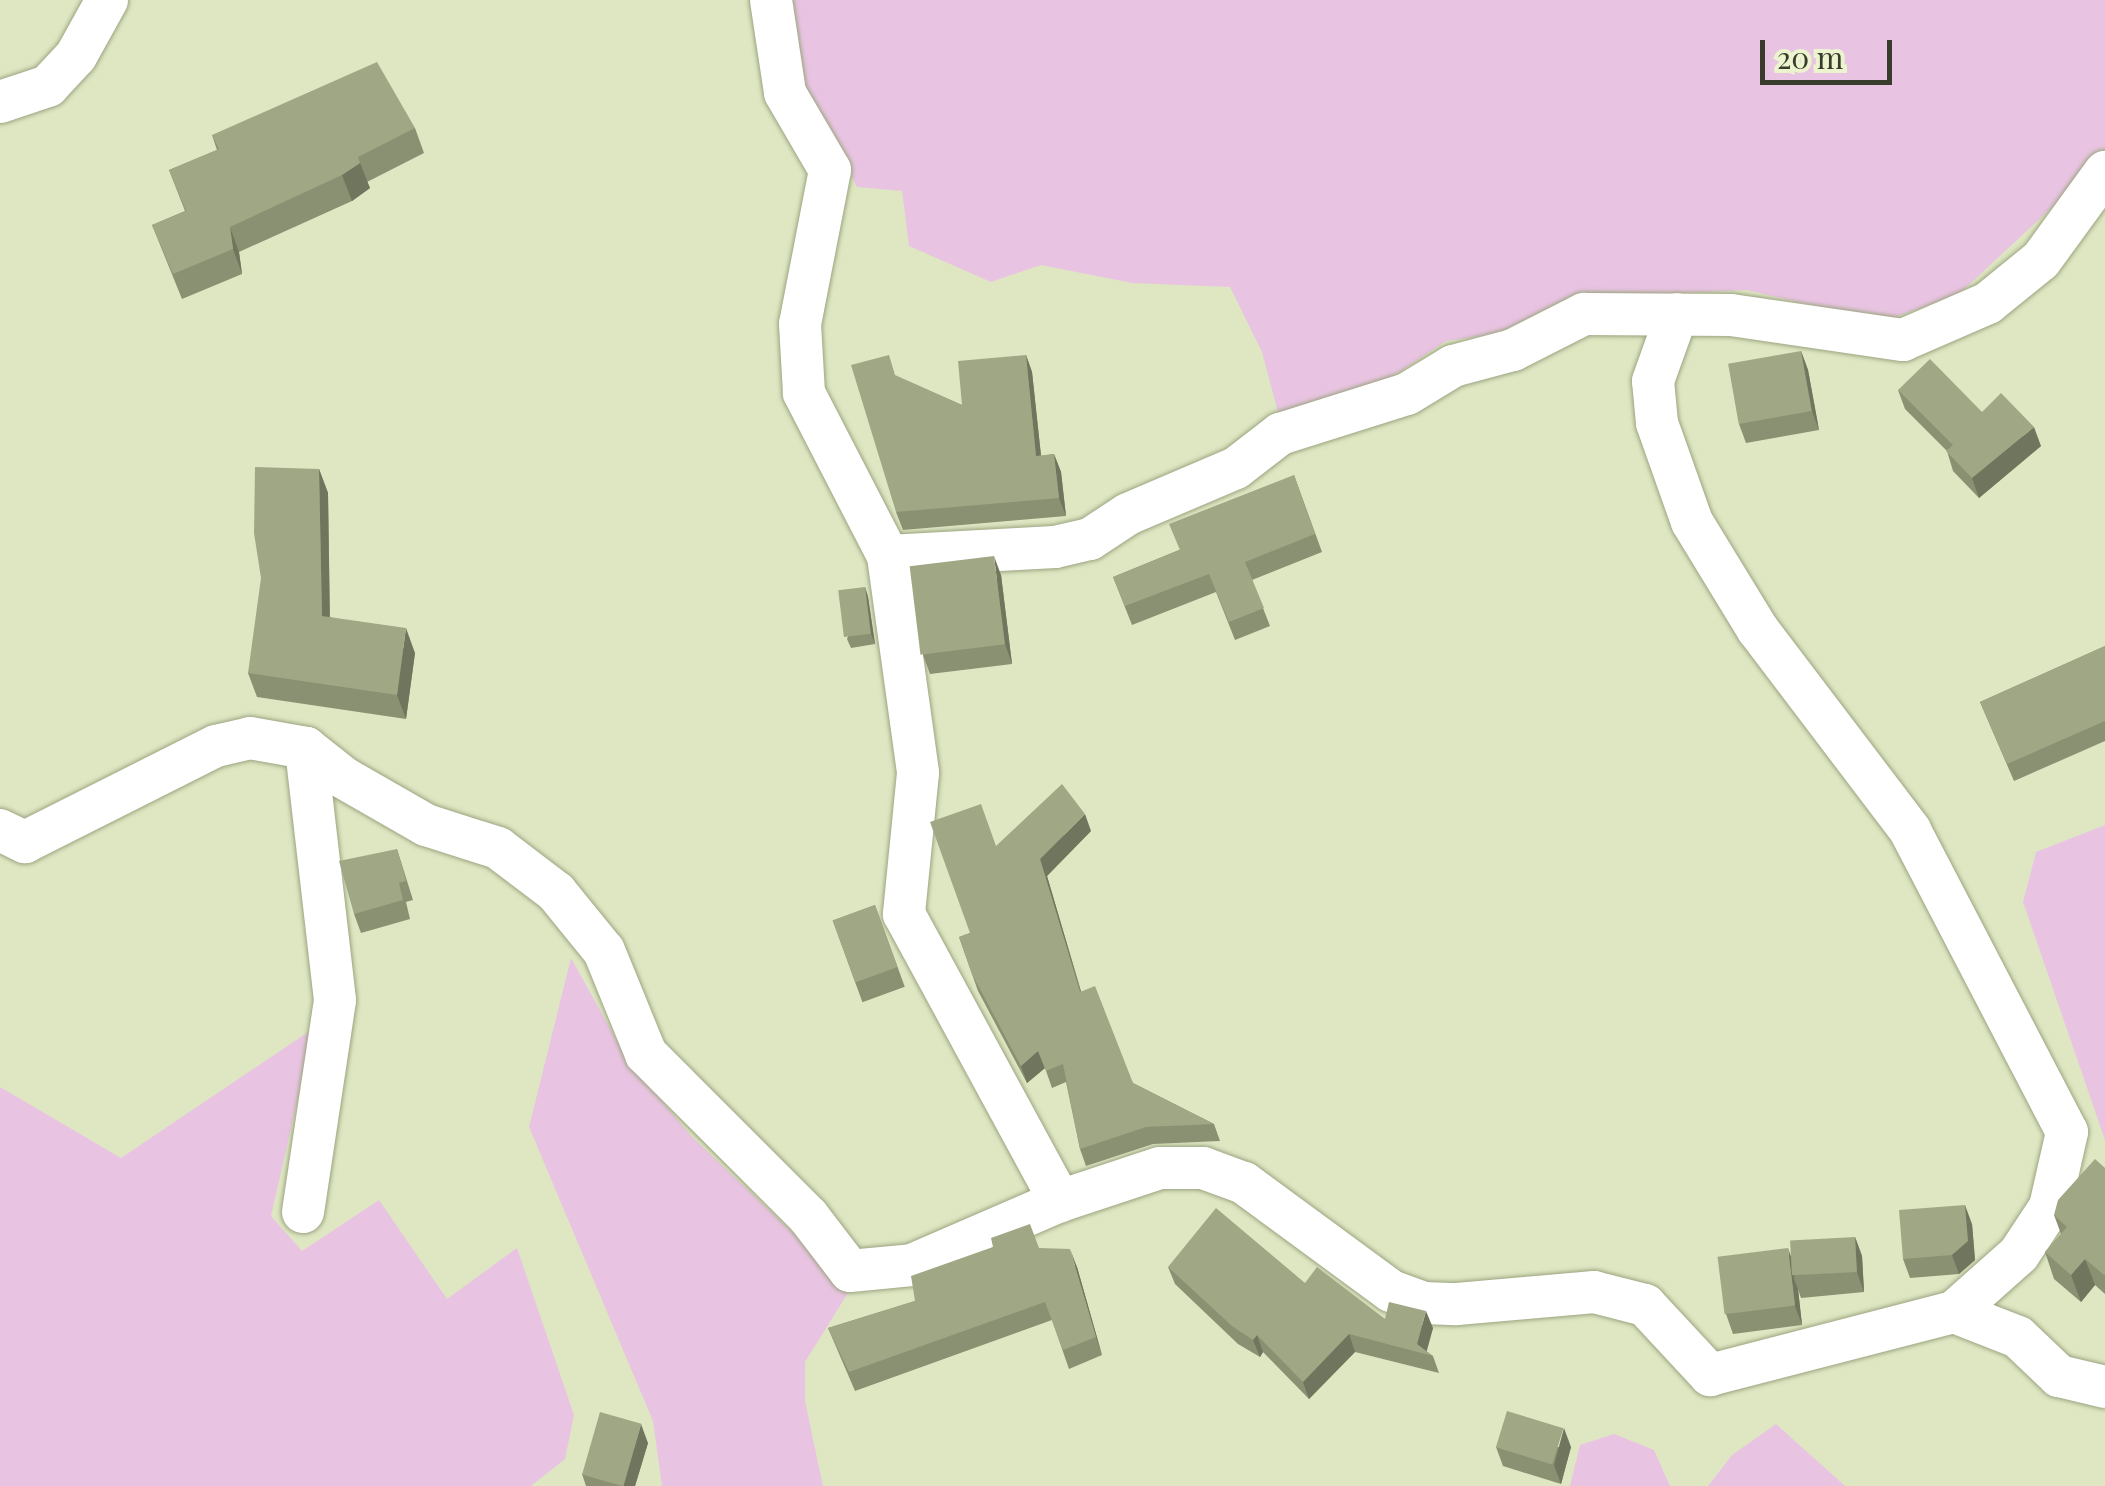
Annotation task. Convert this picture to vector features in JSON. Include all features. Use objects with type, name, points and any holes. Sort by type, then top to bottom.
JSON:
[{"type":"street","points":[[0,102],[48,86],[76,56],[107,0]]},
{"type":"street","points":[[770,0],[786,92],[830,170],[800,324],[804,393],[888,556],[918,773],[904,914],[1060,1202]]},
{"type":"street","points":[[888,556],[1055,547],[1090,538],[1128,514],[1236,468],[1280,434],[1407,394],[1453,366],[1513,350],[1584,314],[1678,314],[1903,340],[1949,325],[2041,260],[2105,172]]},
{"type":"street","points":[[0,830],[25,842],[216,746],[250,738],[306,748],[344,778],[426,824],[498,848],[556,892],[604,951],[646,1054],[808,1216],[850,1271],[912,1264],[1060,1202],[1160,1168],[1202,1168],[1244,1183],[1391,1291],[1424,1303],[1594,1292],[1628,1300],[1645,1305],[1710,1375],[1954,1312],[2019,1254],[2050,1208],[2067,1132],[1910,830],[1758,630],[1692,522],[1657,423],[1654,381],[1678,314]]},
{"type":"street","points":[[303,1212],[334,1000],[306,748]]},
{"type":"street","points":[[1954,1312],[2018,1337],[2059,1376],[2105,1386]]},
{"type":"shaded area","points":[[785,0],[2105,0],[2105,158],[1958,295],[1881,322],[1747,290],[1582,298],[1511,332],[1446,341],[1389,379],[1279,416],[1262,352],[1230,287],[1132,283],[1041,265],[991,282],[909,246],[902,191],[857,187],[797,73]]},
{"type":"shaded area","points":[[2105,825],[2105,1140],[2023,902],[2036,852]]},
{"type":"shaded area","points":[[571,958],[626,1057],[691,1136],[851,1288],[805,1362],[805,1401],[823,1486],[662,1486],[653,1421],[529,1127]]},
{"type":"shaded area","points":[[314,1028],[271,1216],[302,1251],[379,1200],[447,1299],[517,1248],[574,1415],[565,1459],[531,1486],[0,1486],[0,1087],[121,1158]]},
{"type":"shaded area","points":[[1776,1424],[1845,1486],[1708,1486],[1732,1455]]},
{"type":"shaded area","points":[[1614,1434],[1654,1450],[1670,1486],[1570,1486],[1580,1445]]},
{"type":"building","points":[[377,62],[415,128],[358,157],[360,163],[342,175],[230,227],[233,249],[173,274],[152,225],[186,211],[169,170],[219,149],[212,135]]},
{"type":"building","points":[[1801,351],[1812,411],[1739,424],[1728,364]]},
{"type":"building","points":[[889,355],[895,375],[962,405],[958,361],[1026,355],[1036,456],[1054,454],[1059,498],[896,512],[851,365]]},
{"type":"building","points":[[1930,359],[1982,412],[2001,393],[2034,427],[1972,478],[1946,451],[1953,445],[1898,390]]},
{"type":"building","points":[[255,467],[319,469],[322,616],[406,628],[397,695],[248,673],[261,578],[254,533]]},
{"type":"building","points":[[1294,475],[1315,534],[1245,562],[1264,608],[1229,622],[1209,574],[1125,606],[1113,577],[1180,550],[1169,524]]},
{"type":"building","points":[[994,556],[1005,644],[920,655],[910,566]]},
{"type":"building","points":[[865,587],[871,634],[844,637],[838,590]]},
{"type":"building","points":[[2105,646],[2105,721],[2007,764],[1980,702]]},
{"type":"building","points":[[1062,784],[1085,814],[1040,859],[1080,992],[1095,986],[1133,1083],[1214,1124],[1146,1127],[1080,1149],[1063,1064],[1046,1071],[1038,1051],[1021,1066],[972,974],[959,937],[970,933],[930,822],[981,804],[996,846]]},
{"type":"building","points":[[397,849],[406,881],[399,883],[403,900],[354,914],[339,861]]},
{"type":"building","points":[[875,905],[898,967],[855,982],[833,920]]},
{"type":"building","points":[[2095,1159],[2105,1168],[2105,1274],[2085,1259],[2071,1275],[2045,1252],[2067,1227],[2054,1215],[2058,1200]]},
{"type":"building","points":[[1965,1205],[1968,1241],[1952,1255],[1903,1259],[1899,1210]]},
{"type":"building","points":[[1216,1208],[1305,1283],[1317,1267],[1385,1319],[1389,1302],[1426,1311],[1417,1344],[1433,1356],[1349,1334],[1303,1382],[1257,1335],[1253,1340],[1232,1326],[1168,1267]]},
{"type":"building","points":[[1030,1224],[1039,1248],[1070,1249],[1096,1337],[1063,1350],[1045,1302],[849,1372],[828,1328],[915,1301],[911,1276],[993,1247],[991,1238]]},
{"type":"building","points":[[1855,1237],[1857,1272],[1792,1275],[1790,1240]]},
{"type":"building","points":[[1788,1248],[1795,1306],[1725,1314],[1718,1257]]},
{"type":"building","points":[[1507,1411],[1563,1428],[1552,1465],[1496,1447]]},
{"type":"building","points":[[600,1412],[641,1424],[624,1486],[582,1474]]}]
